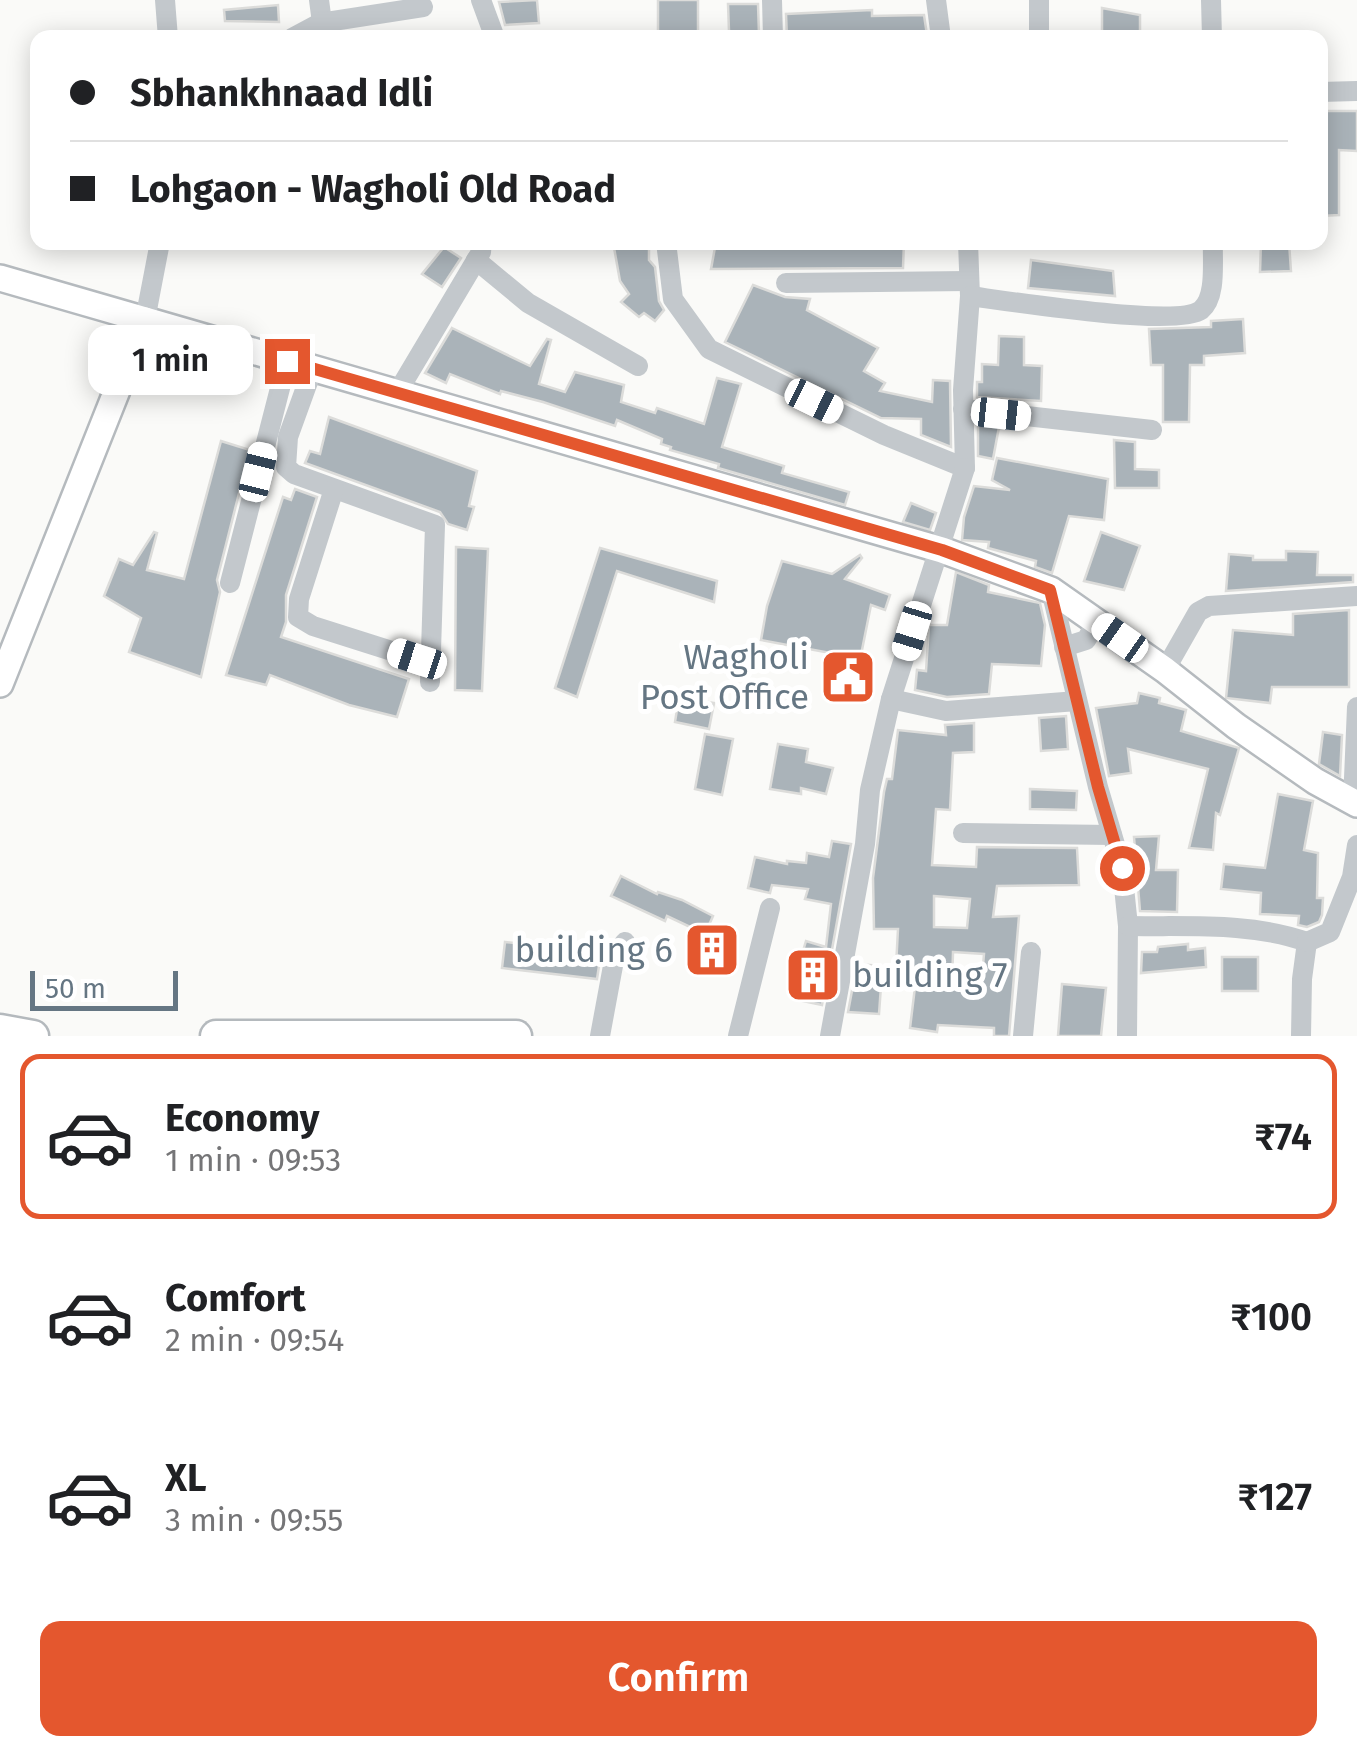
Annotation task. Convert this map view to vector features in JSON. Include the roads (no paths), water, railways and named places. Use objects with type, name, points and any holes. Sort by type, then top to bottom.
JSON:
[{"type":"highway","points":[[0,1030],[33,1036]]},
{"type":"highway","points":[[216,1036],[516,1036]]},
{"type":"main road","points":[[0,278],[942,550],[1050,590],[1165,670],[1236,726],[1315,781],[1355,803]]},
{"type":"main road","points":[[0,684],[145,320]]},
{"type":"street","points":[[165,0],[167,30]]},
{"type":"street","points":[[320,0],[322,30],[423,8]]},
{"type":"street","points":[[481,0],[491,30]]},
{"type":"street","points":[[772,0],[773,30]]},
{"type":"street","points":[[936,0],[939,30]]},
{"type":"street","points":[[1039,0],[1039,30]]},
{"type":"street","points":[[1211,0],[1212,30]]},
{"type":"street","points":[[1328,92],[1357,91]]},
{"type":"street","points":[[145,320],[158,250]]},
{"type":"street","points":[[667,250],[674,299],[709,349],[884,435],[965,468]]},
{"type":"street","points":[[830,1036],[865,844],[870,790],[891,700],[942,550],[965,468],[968,250]]},
{"type":"street","points":[[786,283],[969,289],[1131,314],[1187,316],[1201,310],[1210,298],[1213,250]]},
{"type":"street","points":[[397,393],[479,252],[528,303],[638,366]]},
{"type":"street","points":[[230,583],[287,361]]},
{"type":"street","points":[[313,368],[288,437],[286,467],[294,474],[435,525],[430,682]]},
{"type":"street","points":[[964,410],[1152,430]]},
{"type":"street","points":[[334,489],[298,599],[298,617],[313,626],[417,659]]},
{"type":"street","points":[[1050,590],[1122,868],[1128,926],[1128,1036]]},
{"type":"street","points":[[1165,670],[1198,612],[1208,606],[1357,596]]},
{"type":"street","points":[[1064,647],[1086,640],[1097,622]]},
{"type":"street","points":[[891,700],[946,710],[1078,701]]},
{"type":"street","points":[[1355,803],[1357,707]]},
{"type":"street","points":[[964,833],[1112,835]]},
{"type":"street","points":[[1128,926],[1247,928],[1307,942],[1330,932],[1352,877],[1357,845]]},
{"type":"street","points":[[738,1036],[770,908]]},
{"type":"street","points":[[600,1036],[615,955],[626,942]]},
{"type":"street","points":[[1301,1036],[1307,942]]},
{"type":"street","points":[[1023,1036],[1030,952]]},
{"type":"place","name":"Wagholi Post Office","points":[[848,677]]},
{"type":"place","name":"building 6","points":[[712,950]]},
{"type":"place","name":"building 7","points":[[813,975]]}]
